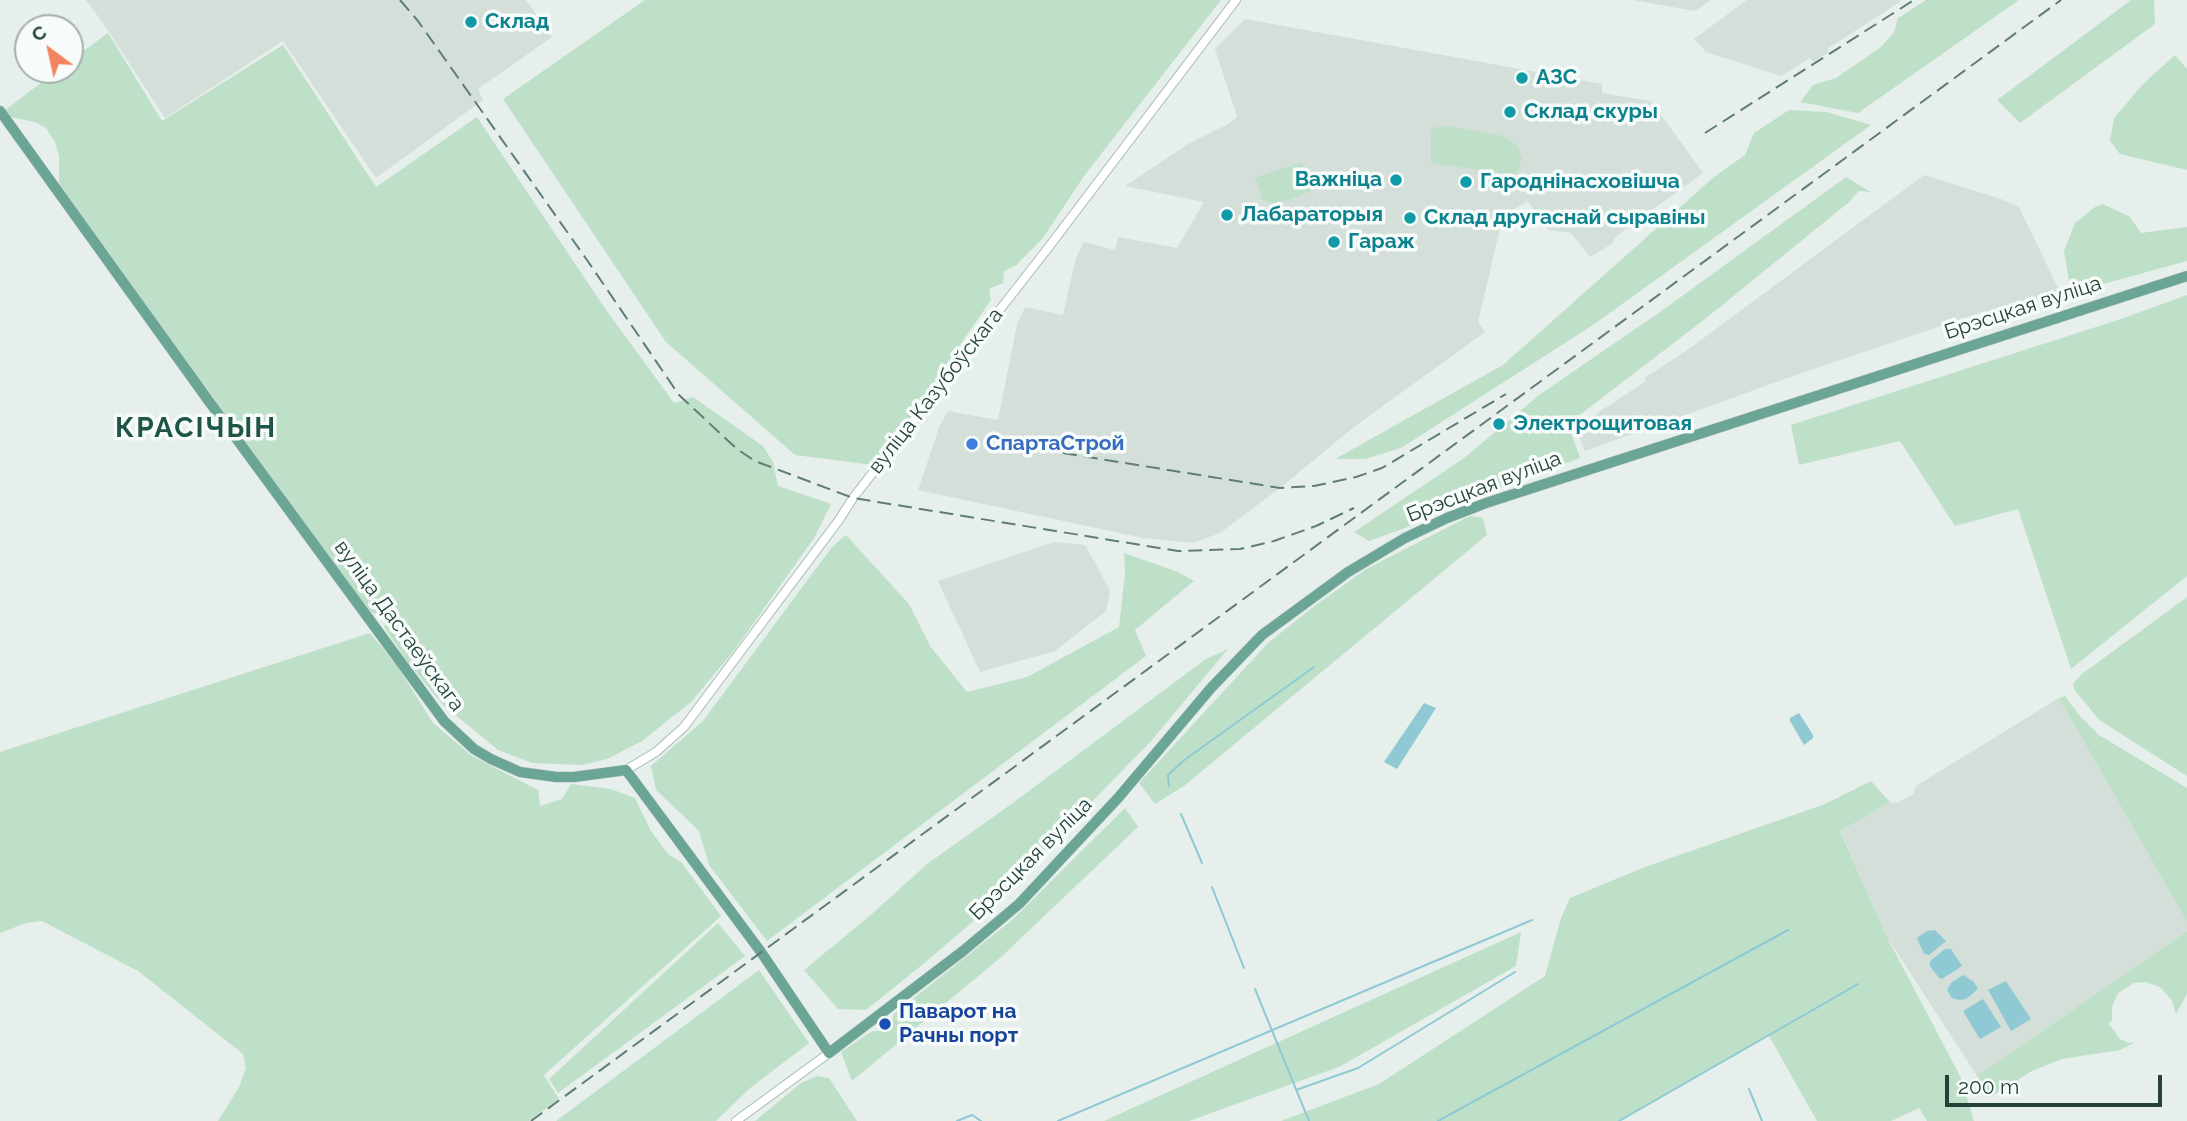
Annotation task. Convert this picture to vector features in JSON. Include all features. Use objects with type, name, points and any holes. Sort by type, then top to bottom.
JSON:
[{"type":"main road","name":"вуліца Дастаеўскага","points":[[0,111],[208,400],[431,705],[454,732],[491,760],[532,775],[574,777],[626,770]]},
{"type":"main road","name":"Брэсцкая вуліца","points":[[829,1053],[964,951],[1019,904],[1118,798],[1211,688],[1262,635],[1348,572],[1405,538],[1447,517],[1486,503],[2187,276]]},
{"type":"main road","points":[[626,770],[761,952],[829,1053]]},
{"type":"street","name":"вуліца Казубоўскага","points":[[626,770],[656,752],[684,727],[853,498],[1048,248],[1236,0]]},
{"type":"street","name":"Брэсцкая вуліца","points":[[736,1121],[829,1053]]},
{"type":"shaded area","points":[[86,0],[526,0],[552,37],[478,89],[483,100],[376,178],[283,41],[165,118]]},
{"type":"shaded area","points":[[1632,0],[1711,0],[1695,11]]},
{"type":"shaded area","points":[[1747,0],[1900,2],[1827,49],[1829,52],[1813,62],[1810,58],[1781,76],[1706,52],[1694,39]]},
{"type":"shaded area","points":[[1245,19],[1602,84],[1602,93],[1651,101],[1703,173],[1614,238],[1612,244],[1590,257],[1571,233],[1549,230],[1528,201],[1503,216],[1478,322],[1485,332],[1354,427],[1220,533],[1193,543],[1143,538],[918,490],[940,425],[948,411],[998,420],[1017,324],[1025,307],[1063,315],[1076,257],[1084,242],[1115,250],[1118,237],[1177,248],[1204,202],[1125,186],[1190,143],[1237,117],[1215,49]]},
{"type":"shaded area","points":[[1924,175],[2019,207],[2060,292],[1986,314],[1985,311],[1585,451],[1576,430],[1582,427],[1581,424],[1646,381],[1644,378],[1686,351]]},
{"type":"shaded area","points":[[1054,542],[1085,545],[1110,590],[1106,611],[1055,651],[980,672],[938,581]]},
{"type":"shaded area","points":[[2059,698],[2187,922],[2187,931],[1977,1076],[1887,937],[1840,830],[1890,802],[1896,803],[1913,794],[1916,786]]},
{"type":"green space","points":[[645,0],[1221,0],[1084,176],[1043,238],[1016,265],[1004,271],[1003,283],[989,289],[991,300],[915,410],[873,465],[795,455],[666,342],[503,99]]},
{"type":"green space","points":[[1926,0],[2019,0],[1858,113],[1800,102],[1813,85],[1836,78],[1881,47],[1894,32],[1898,18]]},
{"type":"green space","points":[[2131,0],[2154,0],[2155,24],[2020,123],[1997,100]]},
{"type":"green space","points":[[108,33],[162,121],[283,45],[376,187],[477,117],[604,307],[674,403],[693,397],[763,446],[773,462],[778,486],[831,504],[814,538],[733,652],[691,702],[642,741],[607,759],[582,765],[532,763],[498,750],[442,704],[406,660],[384,627],[390,615],[385,612],[378,615],[369,611],[62,191],[59,181],[59,156],[55,142],[46,128],[35,122],[10,117],[5,110],[39,84],[84,84],[84,51]]},
{"type":"green space","points":[[2175,55],[2187,69],[2187,170],[2120,154],[2110,141],[2114,118],[2143,84]]},
{"type":"green space","points":[[1789,110],[1827,112],[1871,125],[1593,325],[1401,448],[1365,459],[1335,459],[1503,365],[1714,177],[1745,155],[1754,133]]},
{"type":"green space","points":[[1446,126],[1504,136],[1518,147],[1522,159],[1515,175],[1431,163],[1431,131],[1435,127]]},
{"type":"green space","points":[[1302,162],[1311,191],[1283,202],[1272,204],[1263,200],[1255,178]]},
{"type":"green space","points":[[1846,177],[1871,192],[1859,191],[1848,203],[1705,319],[1568,424],[1580,458],[1461,502],[1369,541],[1354,532],[1464,458],[1539,395],[1660,312]]},
{"type":"green space","points":[[2103,204],[2130,217],[2141,233],[2187,227],[2187,261],[2074,292],[2070,287],[2064,251],[2075,223]]},
{"type":"green space","points":[[2187,295],[2187,576],[2071,669],[2018,509],[1955,526],[1900,441],[1799,465],[1791,425],[2124,318]]},
{"type":"green space","points":[[1470,516],[1483,518],[1487,535],[1184,786],[1155,804],[1139,783],[1268,643],[1368,568]]},
{"type":"green space","points":[[846,535],[909,604],[930,646],[967,692],[1027,677],[1119,627],[1125,574],[1124,553],[1178,572],[1194,581],[1135,630],[1146,656],[767,941],[709,865],[699,831],[656,790],[651,766],[703,721],[832,547]]},
{"type":"green space","points":[[2187,597],[2187,776],[2099,720],[2074,689],[2073,683]]},
{"type":"green space","points":[[370,633],[398,667],[433,723],[472,756],[538,790],[540,806],[562,799],[571,784],[611,789],[635,798],[651,831],[668,854],[682,863],[721,916],[544,1075],[559,1099],[529,1121],[218,1121],[239,1087],[246,1068],[243,1054],[138,971],[42,921],[26,923],[0,933],[0,752]]},
{"type":"green space","points":[[1228,649],[1151,741],[990,907],[866,1010],[838,1009],[804,970],[927,864],[1206,659]]},
{"type":"green space","points":[[2065,696],[2099,735],[2187,788],[2187,922],[2059,698]]},
{"type":"green space","points":[[1871,781],[1890,802],[1840,831],[1887,937],[1961,1078],[1974,1121],[1927,1121],[1919,1108],[1891,1121],[1817,1121],[1769,1036],[1619,1121],[1281,1121],[1379,1084],[1545,976],[1561,918],[1570,898],[1645,867],[1825,804]]},
{"type":"green space","points":[[1125,808],[1138,827],[1000,958],[852,1081],[841,1052],[872,1031],[883,1031],[891,1024],[894,1014],[1012,920]]},
{"type":"green space","points":[[718,923],[745,956],[558,1093],[549,1079]]},
{"type":"green space","points":[[2187,931],[2187,994],[2176,1014],[2172,1001],[2160,987],[2145,982],[2134,983],[2118,993],[2109,1024],[2120,1039],[2129,1043],[2136,1042],[2120,1050],[2062,1059],[2032,1071],[1990,1097],[1977,1076]]},
{"type":"green space","points":[[1521,932],[1516,966],[1339,1067],[1189,1121],[1104,1121]]},
{"type":"green space","points":[[759,970],[809,1043],[749,1089],[716,1121],[556,1121]]},
{"type":"green space","points":[[817,1076],[829,1078],[857,1121],[755,1121],[801,1083]]},
{"type":"water","points":[[1424,703],[1436,708],[1397,769],[1384,762]]},
{"type":"water","points":[[1799,713],[1813,735],[1804,745],[1790,721],[1790,718]]},
{"type":"water","points":[[1935,930],[1946,941],[1929,955],[1924,954],[1917,938],[1927,931]]},
{"type":"water","points":[[1945,949],[1951,949],[1962,966],[1942,979],[1930,966],[1930,961]]},
{"type":"water","points":[[1963,975],[1974,982],[1978,989],[1966,999],[1952,998],[1947,990],[1951,983]]},
{"type":"water","points":[[2006,981],[2031,1019],[2011,1031],[1988,990]]},
{"type":"water","points":[[1983,999],[2001,1027],[1980,1039],[1963,1011]]},
{"type":"waterway","points":[[1169,786],[1168,775],[1183,761],[1314,667]]},
{"type":"waterway","points":[[1181,814],[1202,863]]},
{"type":"waterway","points":[[1212,887],[1244,968]]},
{"type":"waterway","points":[[1058,1121],[1532,920]]},
{"type":"waterway","points":[[1438,1121],[1788,930]]},
{"type":"waterway","points":[[1296,1090],[1358,1068],[1515,972]]},
{"type":"waterway","points":[[1619,1121],[1858,984]]},
{"type":"waterway","points":[[1255,989],[1309,1121]]},
{"type":"waterway","points":[[1749,1089],[1762,1121]]},
{"type":"waterway","points":[[957,1121],[972,1115],[981,1121]]},
{"type":"railway","points":[[400,0],[418,21],[587,260],[679,395],[737,449],[755,461],[853,498],[1178,551],[1240,549],[1274,541],[1316,526],[1354,508]]},
{"type":"railway","points":[[1705,133],[1914,0]]},
{"type":"railway","points":[[531,1121],[2061,0]]},
{"type":"railway","points":[[1063,453],[1280,488],[1314,486],[1382,468],[1506,394]]},
{"type":"place","name":"Склад","points":[[471,22]]},
{"type":"place","name":"АЗС","points":[[1522,78]]},
{"type":"place","name":"Склад скуры","points":[[1510,112]]},
{"type":"place","name":"Важніца","points":[[1396,180]]},
{"type":"place","name":"Гароднінасховішча","points":[[1466,182]]},
{"type":"place","name":"Лабараторыя","points":[[1227,215]]},
{"type":"place","name":"Склад другаснай сыравіны","points":[[1410,218]]},
{"type":"place","name":"Гараж","points":[[1334,242]]},
{"type":"place","name":"Электрощитовая","points":[[1499,424]]},
{"type":"place","name":"СпартаСтрой","points":[[972,444]]},
{"type":"place","name":"Паварот на Рачны порт","points":[[885,1024]]},
{"type":"district","name":"КРАСІЧЫН","points":[[196,429]]}]
